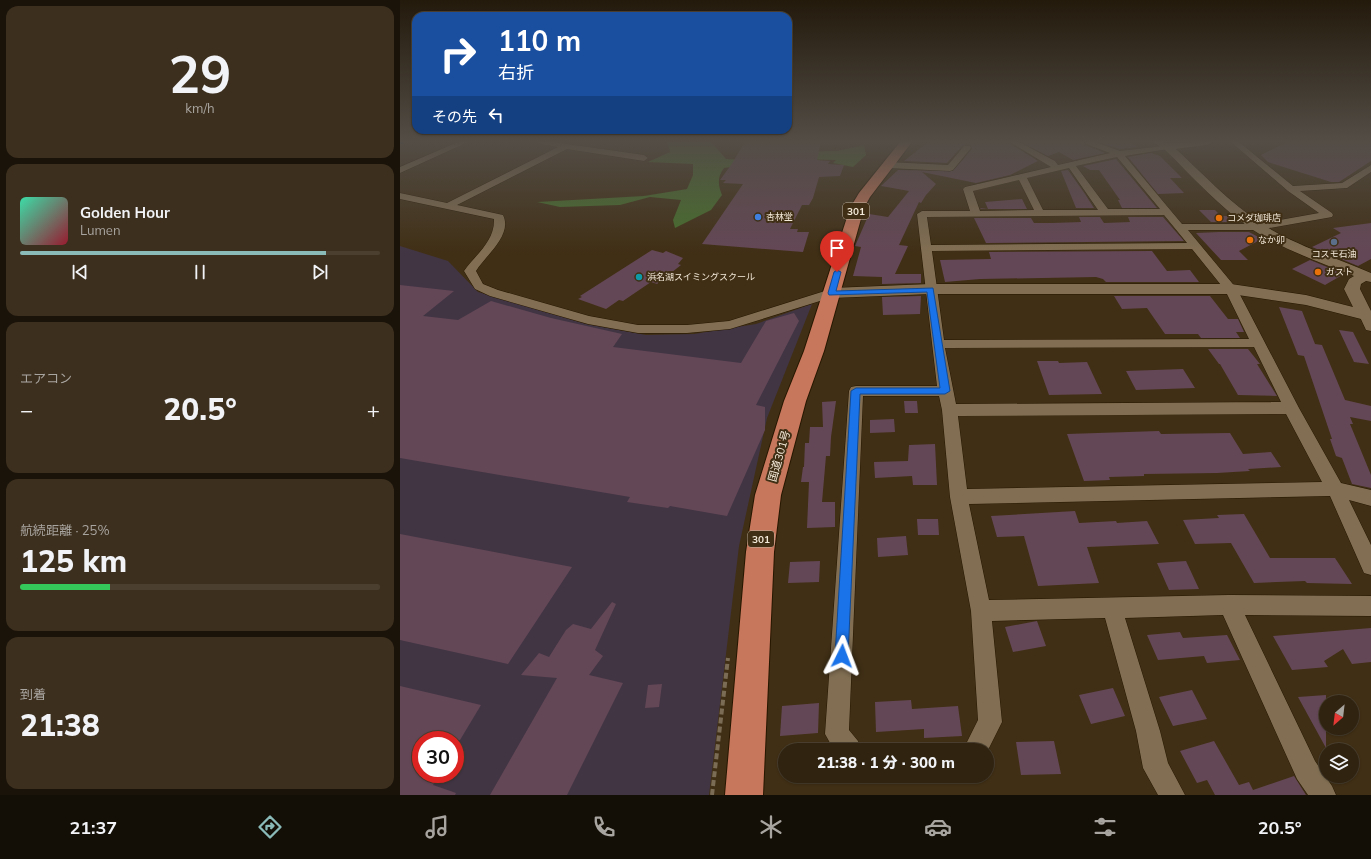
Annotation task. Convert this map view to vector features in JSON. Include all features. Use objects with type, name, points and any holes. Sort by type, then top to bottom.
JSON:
[{"type":"highway","name":"国道301号","points":[[744,795],[760,552],[768,495],[795,401],[814,351],[857,208],[877,179]]},
{"type":"street","points":[[448,206],[501,179]]},
{"type":"street","points":[[976,213],[968,189],[1009,179]]},
{"type":"street","points":[[1024,179],[1040,213]]},
{"type":"street","points":[[1082,179],[1105,212]]},
{"type":"street","points":[[1140,179],[1232,289],[1291,408],[1335,489],[1371,566]]},
{"type":"street","points":[[1201,179],[1230,206],[1258,227],[1284,241],[1368,277]]},
{"type":"street","points":[[1180,227],[1258,227],[1328,215],[1279,179]]},
{"type":"street","points":[[1291,189],[1344,186],[1354,179]]},
{"type":"street","points":[[400,196],[499,217],[499,232],[488,251],[475,262],[470,271],[479,286],[494,293],[588,320],[638,329],[687,329],[730,325],[832,293],[930,290],[1232,289],[1306,300],[1368,321]]},
{"type":"street","points":[[979,743],[990,722],[982,612],[959,497],[950,410],[945,391],[930,290],[927,248],[922,214],[1167,212]]},
{"type":"street","points":[[927,248],[1196,246]]},
{"type":"street","points":[[1368,277],[1354,282],[1352,289],[1368,321]]},
{"type":"street","points":[[938,344],[1260,343]]},
{"type":"street","points":[[844,743],[837,734],[856,391],[945,391]]},
{"type":"street","points":[[950,410],[1291,408]]},
{"type":"street","points":[[959,497],[1335,489],[1371,498]]},
{"type":"street","points":[[982,612],[1230,606],[1371,606]]},
{"type":"street","points":[[1230,606],[1306,770],[1323,795]]},
{"type":"street","points":[[1112,608],[1148,731],[1156,768],[1172,795]]},
{"type":"shaded area","points":[[400,246],[448,261],[478,292],[586,324],[646,335],[694,334],[756,324],[812,304],[767,418],[739,546],[709,795],[400,795]]},
{"type":"green space","points":[[691,179],[719,179],[722,195],[711,210],[675,228],[673,220],[681,200],[650,197],[620,205],[560,207],[537,202],[644,196],[687,189]]},
{"type":"building","name":"杏林堂","points":[[818,179],[813,198],[809,205],[802,205],[790,229],[798,229],[797,232],[809,232],[803,252],[702,244],[743,184],[723,183],[726,180],[720,180]]},
{"type":"building","points":[[888,179],[930,179],[936,184],[921,203],[919,202],[899,245],[908,246],[895,274],[921,274],[921,283],[882,284],[882,277],[853,276],[861,247],[855,246],[869,214],[888,217],[909,191],[881,186]]},
{"type":"building","points":[[957,179],[993,179],[976,183]]},
{"type":"building","points":[[1064,179],[1074,179],[1094,208],[1076,208]]},
{"type":"building","points":[[1105,179],[1133,179],[1157,208],[1122,208],[1118,200],[1120,200]]},
{"type":"building","points":[[1146,179],[1171,179],[1184,193],[1158,194]]},
{"type":"building","points":[[1322,179],[1343,179],[1339,182],[1331,182]]},
{"type":"building","points":[[1022,199],[1027,209],[988,209],[985,202]]},
{"type":"building","points":[[1199,210],[1215,210],[1221,216],[1232,216],[1240,222],[1211,222]]},
{"type":"building","points":[[1079,217],[1100,217],[1104,223],[1130,222],[1128,217],[1163,217],[1184,241],[986,243],[974,218],[1031,218],[1034,223],[1052,223],[1081,222]]},
{"type":"building","points":[[1371,223],[1371,259],[1358,266],[1312,247],[1341,233],[1333,228]]},
{"type":"building","points":[[1249,232],[1262,239],[1239,251],[1248,260],[1221,260],[1196,233]]},
{"type":"building","name":"浜名湖スイミングスクール","points":[[652,250],[663,253],[666,251],[683,258],[678,264],[681,265],[657,284],[651,282],[623,301],[619,300],[606,309],[578,299],[582,297],[580,296]]},
{"type":"building","points":[[1152,251],[1167,271],[1190,270],[1199,282],[1106,282],[1103,279],[1096,277],[980,279],[945,282],[940,260],[991,259],[989,252]]},
{"type":"building","points":[[1310,260],[1344,274],[1325,285],[1292,269]]},
{"type":"building","points":[[400,285],[454,291],[423,316],[458,320],[491,301],[551,318],[622,334],[613,347],[741,363],[766,321],[794,313],[799,321],[756,405],[765,407],[765,430],[727,516],[670,506],[668,508],[627,502],[630,497],[400,458]]},
{"type":"building","points":[[921,296],[920,314],[883,315],[882,297]]},
{"type":"building","points":[[1114,296],[1210,296],[1228,319],[1238,319],[1244,332],[1236,332],[1240,338],[1201,338],[1198,334],[1165,334],[1147,308],[1122,309]]},
{"type":"building","points":[[1279,307],[1302,311],[1315,344],[1322,345],[1345,400],[1371,406],[1371,421],[1350,417],[1353,424],[1350,424],[1371,475],[1371,488],[1352,484],[1342,458],[1336,456],[1330,439],[1332,439],[1304,356],[1298,355]]},
{"type":"building","points":[[1339,330],[1353,332],[1369,364],[1354,362]]},
{"type":"building","points":[[1208,349],[1248,349],[1260,364],[1257,364],[1277,396],[1238,395],[1220,364]]},
{"type":"building","points":[[1037,361],[1058,361],[1059,363],[1087,362],[1102,394],[1049,395]]},
{"type":"building","points":[[1183,369],[1195,388],[1136,390],[1126,371]]},
{"type":"building","points":[[836,401],[830,456],[826,456],[822,502],[835,502],[835,527],[807,528],[809,482],[801,482],[804,467],[805,443],[809,443],[810,427],[823,427],[822,402]]},
{"type":"building","points":[[904,401],[917,401],[918,413],[905,413]]},
{"type":"building","points":[[894,419],[895,432],[870,433],[870,420]]},
{"type":"building","points":[[1159,431],[1161,434],[1230,433],[1243,454],[1271,452],[1281,467],[1217,473],[1144,474],[1144,476],[1109,477],[1110,480],[1084,481],[1067,434]]},
{"type":"building","points":[[935,444],[937,485],[913,485],[912,476],[875,478],[874,462],[908,461],[909,445]]},
{"type":"building","points":[[1075,511],[1079,523],[1147,521],[1159,544],[1087,547],[1099,583],[1038,586],[1024,536],[997,537],[991,516]]},
{"type":"building","points":[[1244,514],[1270,558],[1335,558],[1352,584],[1307,583],[1305,581],[1254,583],[1231,543],[1195,544],[1183,520],[1219,518],[1217,515]]},
{"type":"building","points":[[917,519],[938,519],[939,535],[918,535]]},
{"type":"building","points":[[400,534],[572,567],[508,664],[400,640]]},
{"type":"building","points":[[906,536],[908,555],[878,557],[877,538]]},
{"type":"building","points":[[820,561],[819,582],[788,583],[790,562]]},
{"type":"building","points":[[1186,561],[1199,589],[1169,590],[1157,563]]},
{"type":"building","points":[[612,602],[616,604],[595,650],[603,656],[589,675],[623,683],[567,795],[490,795],[557,678],[521,675],[539,653],[549,657],[566,630],[573,624],[591,629]]},
{"type":"building","points":[[1037,621],[1046,646],[1013,652],[1005,627]]},
{"type":"building","points":[[1371,628],[1371,662],[1352,664],[1343,649],[1324,661],[1328,667],[1292,670],[1273,636]]},
{"type":"building","points":[[1180,632],[1183,638],[1227,635],[1240,660],[1207,663],[1204,656],[1158,660],[1147,635]]},
{"type":"building","points":[[662,684],[659,707],[645,708],[648,685]]},
{"type":"building","points":[[400,686],[481,705],[464,733],[464,731],[412,731],[412,783],[434,783],[433,785],[456,793],[455,795],[400,795]]},
{"type":"building","points":[[1113,688],[1125,716],[1091,724],[1079,695]]},
{"type":"building","points":[[1192,690],[1207,719],[1173,726],[1159,697]]},
{"type":"building","points":[[1319,696],[1319,735],[1326,735],[1326,743],[1323,743],[1298,697]]},
{"type":"building","points":[[911,700],[912,709],[958,706],[962,736],[924,738],[924,729],[876,732],[875,702]]},
{"type":"building","points":[[819,703],[818,733],[780,736],[782,706]]},
{"type":"building","points":[[1054,741],[1061,774],[1021,775],[1016,742]]},
{"type":"building","points":[[1214,741],[1239,785],[1249,782],[1253,790],[1294,776],[1306,795],[1215,795],[1207,780],[1197,783],[1180,751]]},
{"type":"place","name":"杏林堂","points":[[758,217]]},
{"type":"place","name":"コメダ珈琲店","points":[[1219,218]]},
{"type":"place","name":"なか卯","points":[[1250,240]]},
{"type":"place","name":"コスモ石油","points":[[1334,242]]},
{"type":"place","name":"ガスト","points":[[1318,272]]},
{"type":"place","name":"浜名湖スイミングスクール","points":[[639,277]]},
{"type":"route","points":[[837,272],[832,293],[930,290],[945,391],[856,391],[842,656]]}]
